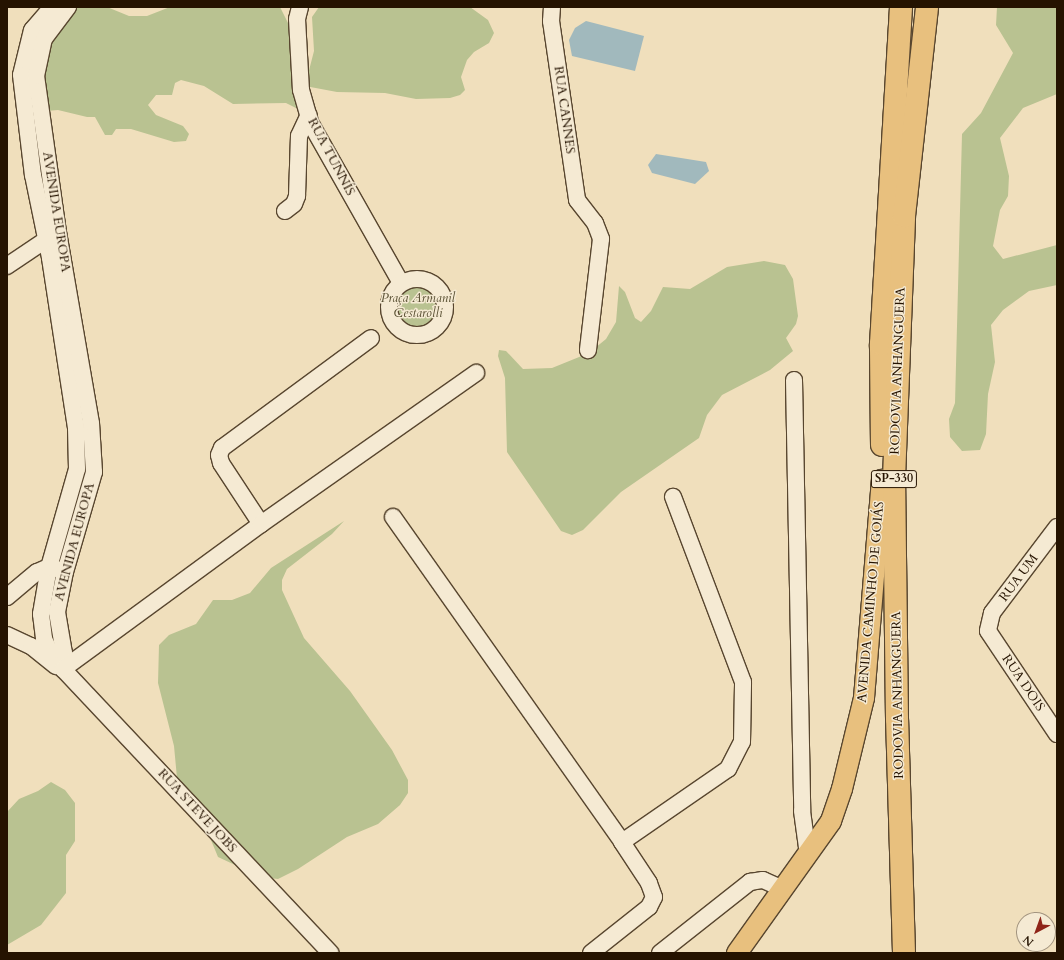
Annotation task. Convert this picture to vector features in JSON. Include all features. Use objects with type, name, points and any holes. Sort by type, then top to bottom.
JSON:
[{"type":"highway","name":"RODOVIA ANHANGUERA","points":[[891,953],[882,480],[881,344],[901,7]]},
{"type":"highway","name":"RODOVIA ANHANGUERA","points":[[904,953],[897,719],[894,479],[904,216],[927,7]]},
{"type":"main road","name":"AVENIDA CAMINHO DE GOIÁS","points":[[737,953],[831,822],[842,789],[864,698],[882,480]]},
{"type":"street","name":"AVENIDA EUROPA","points":[[52,7],[32,30],[21,75],[33,175],[52,236],[91,423],[94,472],[65,572],[57,612],[64,653],[64,669]]},
{"type":"street","name":"AVENIDA EUROPA","points":[[64,669],[52,656],[44,639],[41,614],[49,567],[77,469],[76,428],[52,236],[36,76],[44,39],[68,7]]},
{"type":"street","name":"RUA CANNES","points":[[549,10],[577,200],[594,223],[601,239],[588,350]]},
{"type":"street","name":"RUA TUNNÍS","points":[[296,11],[301,90],[309,115],[375,240],[401,283]]},
{"type":"street","points":[[285,211],[294,204],[297,196],[299,136],[309,115]]},
{"type":"street","points":[[7,266],[52,236]]},
{"type":"street","points":[[261,524],[221,463],[219,455],[222,448],[371,338]]},
{"type":"street","points":[[7,635],[31,646],[51,664],[64,669],[261,524],[476,373]]},
{"type":"street","points":[[794,380],[802,811],[808,855]]},
{"type":"street","points":[[622,842],[728,769],[742,742],[743,682],[673,497]]},
{"type":"street","points":[[393,516],[622,842],[649,883],[654,897],[650,907],[591,953]]},
{"type":"street","name":"RUA UM","points":[[988,631],[992,613],[1057,527]]},
{"type":"street","points":[[7,597],[37,572],[49,567],[65,572]]},
{"type":"street","name":"RUA DOIS","points":[[988,631],[1057,734]]},
{"type":"street","name":"RUA STEVE JOBS","points":[[64,669],[331,953]]},
{"type":"street","points":[[660,953],[750,882],[763,880],[784,889]]},
{"type":"green space","points":[[67,7],[107,7],[129,16],[147,16],[170,7],[280,7],[289,25],[303,97],[300,110],[286,103],[233,104],[204,86],[181,80],[175,83],[172,95],[156,95],[148,105],[156,115],[183,126],[189,134],[186,141],[174,142],[131,129],[116,129],[112,135],[105,135],[95,117],[87,117],[58,110],[46,111],[39,71]]},
{"type":"green space","points":[[319,7],[470,7],[488,20],[494,33],[489,43],[474,52],[467,60],[461,77],[465,90],[460,95],[450,98],[416,99],[385,93],[337,92],[305,86],[314,51],[312,17]]},
{"type":"green space","points":[[997,7],[1057,7],[1057,94],[1023,108],[1000,138],[1009,176],[1008,196],[1000,210],[993,246],[1003,259],[1057,245],[1057,285],[1029,291],[1003,310],[991,325],[995,362],[988,394],[986,434],[980,450],[962,451],[950,437],[949,419],[955,403],[962,134],[981,113],[1013,53],[996,25]]},
{"type":"green space","points":[[764,261],[785,265],[793,279],[798,316],[796,324],[786,338],[793,351],[770,370],[722,395],[707,415],[699,438],[621,492],[583,530],[572,535],[561,531],[507,452],[505,378],[498,356],[499,350],[506,351],[523,369],[552,368],[589,353],[606,339],[616,322],[619,286],[625,292],[635,318],[641,322],[651,311],[663,287],[690,289],[727,267]]},
{"type":"green space","name":"Praça Armanil Cestarolli","points":[[412,282],[422,282],[435,289],[442,302],[442,312],[435,325],[422,332],[412,332],[403,328],[396,321],[392,312],[392,302],[396,293],[403,286]]},
{"type":"green space","points":[[344,521],[332,534],[287,569],[282,580],[282,590],[304,638],[350,691],[392,750],[408,780],[408,793],[400,805],[378,824],[347,837],[298,869],[278,879],[261,877],[218,857],[201,816],[177,778],[174,746],[158,683],[159,645],[169,635],[196,624],[213,600],[232,600],[250,593],[271,568]]},
{"type":"green space","points":[[51,782],[65,790],[75,803],[75,841],[66,855],[66,893],[41,925],[7,945],[7,812],[19,799],[38,791]]},
{"type":"water","points":[[586,21],[644,36],[635,71],[572,56],[569,40],[575,28]]},
{"type":"water","points":[[656,154],[706,162],[709,171],[695,184],[652,173],[648,165]]}]
